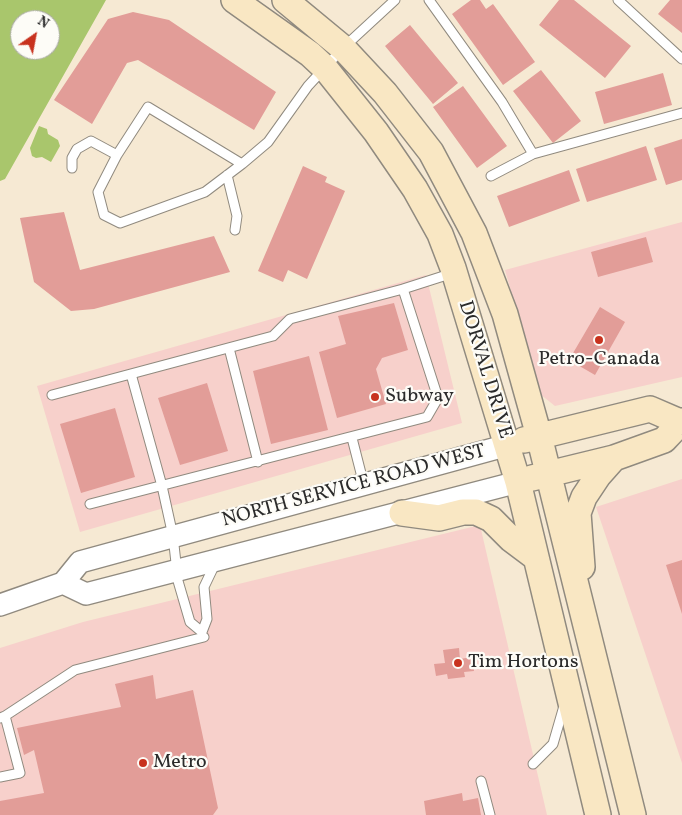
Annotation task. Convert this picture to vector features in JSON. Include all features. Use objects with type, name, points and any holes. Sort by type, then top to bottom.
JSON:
[{"type":"main road","name":"DORVAL DRIVE","points":[[234,0],[280,31],[325,68],[376,132],[415,189],[440,234],[455,273],[508,445],[598,815]]},
{"type":"main road","name":"DORVAL DRIVE","points":[[285,0],[343,48],[385,93],[431,152],[463,210],[504,314],[539,436],[581,612],[633,815]]},
{"type":"main road","name":"NORTH SERVICE ROAD WEST","points":[[508,445],[650,409],[681,421],[664,440],[614,458],[547,473],[518,482]]},
{"type":"main road","points":[[581,612],[582,564],[578,513],[584,497],[598,476],[614,458]]},
{"type":"main road","points":[[402,513],[438,518],[463,512],[476,512],[491,519],[511,539],[535,557]]},
{"type":"street","name":"NORTH SERVICE ROAD WEST","points":[[0,605],[63,582],[80,562],[508,445]]},
{"type":"street","name":"NORTH SERVICE ROAD WEST","points":[[63,582],[86,594],[518,482]]},
{"type":"lane","points":[[242,164],[148,106],[117,155],[98,192],[104,215],[120,224],[205,192],[242,164],[268,142],[308,86],[343,48],[395,0]]},
{"type":"lane","points":[[429,0],[502,102],[533,154]]},
{"type":"lane","points":[[618,0],[682,59]]},
{"type":"lane","points":[[491,176],[533,154],[682,113]]},
{"type":"lane","points":[[72,168],[72,158],[77,148],[91,141],[117,155]]},
{"type":"lane","points":[[227,175],[237,216],[235,230]]},
{"type":"lane","points":[[52,395],[273,336],[290,319],[455,273]]},
{"type":"lane","points":[[90,504],[352,438],[427,417],[438,398],[403,289]]},
{"type":"lane","points":[[229,348],[258,462]]},
{"type":"lane","points":[[131,374],[162,486],[173,536],[177,570],[190,622],[202,632],[207,619],[204,587],[208,574],[218,560]]},
{"type":"lane","points":[[352,438],[364,485]]},
{"type":"lane","points":[[0,777],[20,773],[3,717],[75,670],[204,637]]},
{"type":"lane","points":[[533,764],[553,744],[568,694]]},
{"type":"lane","points":[[481,781],[490,815]]},
{"type":"shaded area","points":[[682,222],[682,377],[555,406],[540,394],[505,270]]},
{"type":"shaded area","points":[[426,275],[462,423],[80,532],[37,386]]},
{"type":"shaded area","points":[[682,479],[682,763],[596,507]]},
{"type":"shaded area","points":[[480,525],[547,815],[0,815],[0,648],[83,622]]},
{"type":"green space","points":[[0,0],[106,0],[5,179],[0,181]]},
{"type":"green space","points":[[39,126],[47,129],[48,134],[58,140],[60,146],[51,162],[42,157],[36,158],[32,156],[30,148]]},
{"type":"building","points":[[471,0],[480,0],[486,9],[493,4],[535,62],[503,85],[452,14]]},
{"type":"building","points":[[559,0],[574,0],[631,46],[605,78],[539,25]]},
{"type":"building","points":[[670,0],[682,0],[682,33],[658,14]]},
{"type":"building","points":[[133,12],[169,20],[276,92],[254,130],[138,60],[127,63],[92,124],[54,100],[108,19]]},
{"type":"building","points":[[410,25],[458,83],[433,104],[385,46]]},
{"type":"building","points":[[541,70],[581,121],[553,143],[513,91]]},
{"type":"building","points":[[663,73],[672,105],[604,124],[595,92]]},
{"type":"building","points":[[463,86],[507,146],[477,168],[433,107]]},
{"type":"building","points":[[682,139],[682,180],[666,185],[654,148]]},
{"type":"building","points":[[646,146],[657,180],[587,202],[576,169]]},
{"type":"building","points":[[303,166],[327,177],[325,182],[345,191],[307,279],[288,270],[283,282],[258,271]]},
{"type":"building","points":[[569,170],[580,201],[509,227],[497,196]]},
{"type":"building","points":[[64,212],[80,270],[214,236],[230,272],[94,309],[71,311],[34,282],[20,218]]},
{"type":"building","points":[[646,237],[653,262],[598,277],[591,252]]},
{"type":"building","points":[[394,303],[408,350],[382,358],[376,369],[386,404],[337,418],[319,352],[346,344],[338,316]]},
{"type":"building","points":[[600,307],[625,322],[595,375],[569,360]]},
{"type":"building","points":[[309,356],[328,430],[271,444],[253,371]]},
{"type":"building","points":[[207,383],[228,451],[180,465],[158,398]]},
{"type":"building","points":[[115,408],[135,477],[81,493],[60,424]]},
{"type":"building","points":[[682,560],[682,614],[666,565]]},
{"type":"building","name":"Tim Hortons","points":[[459,648],[460,659],[472,657],[474,671],[464,672],[465,677],[448,679],[447,674],[436,676],[434,664],[445,663],[443,650]]},
{"type":"building","points":[[153,675],[156,699],[193,690],[218,808],[213,815],[0,815],[0,801],[44,793],[34,750],[24,755],[17,728],[121,707],[115,684]]},
{"type":"building","points":[[462,793],[463,801],[478,798],[481,815],[426,815],[424,801]]},
{"type":"place","name":"Petro-Canada","points":[[599,340]]},
{"type":"place","name":"Subway","points":[[375,397]]},
{"type":"place","name":"Tim Hortons","points":[[458,663]]},
{"type":"place","name":"Metro","points":[[143,763]]}]
